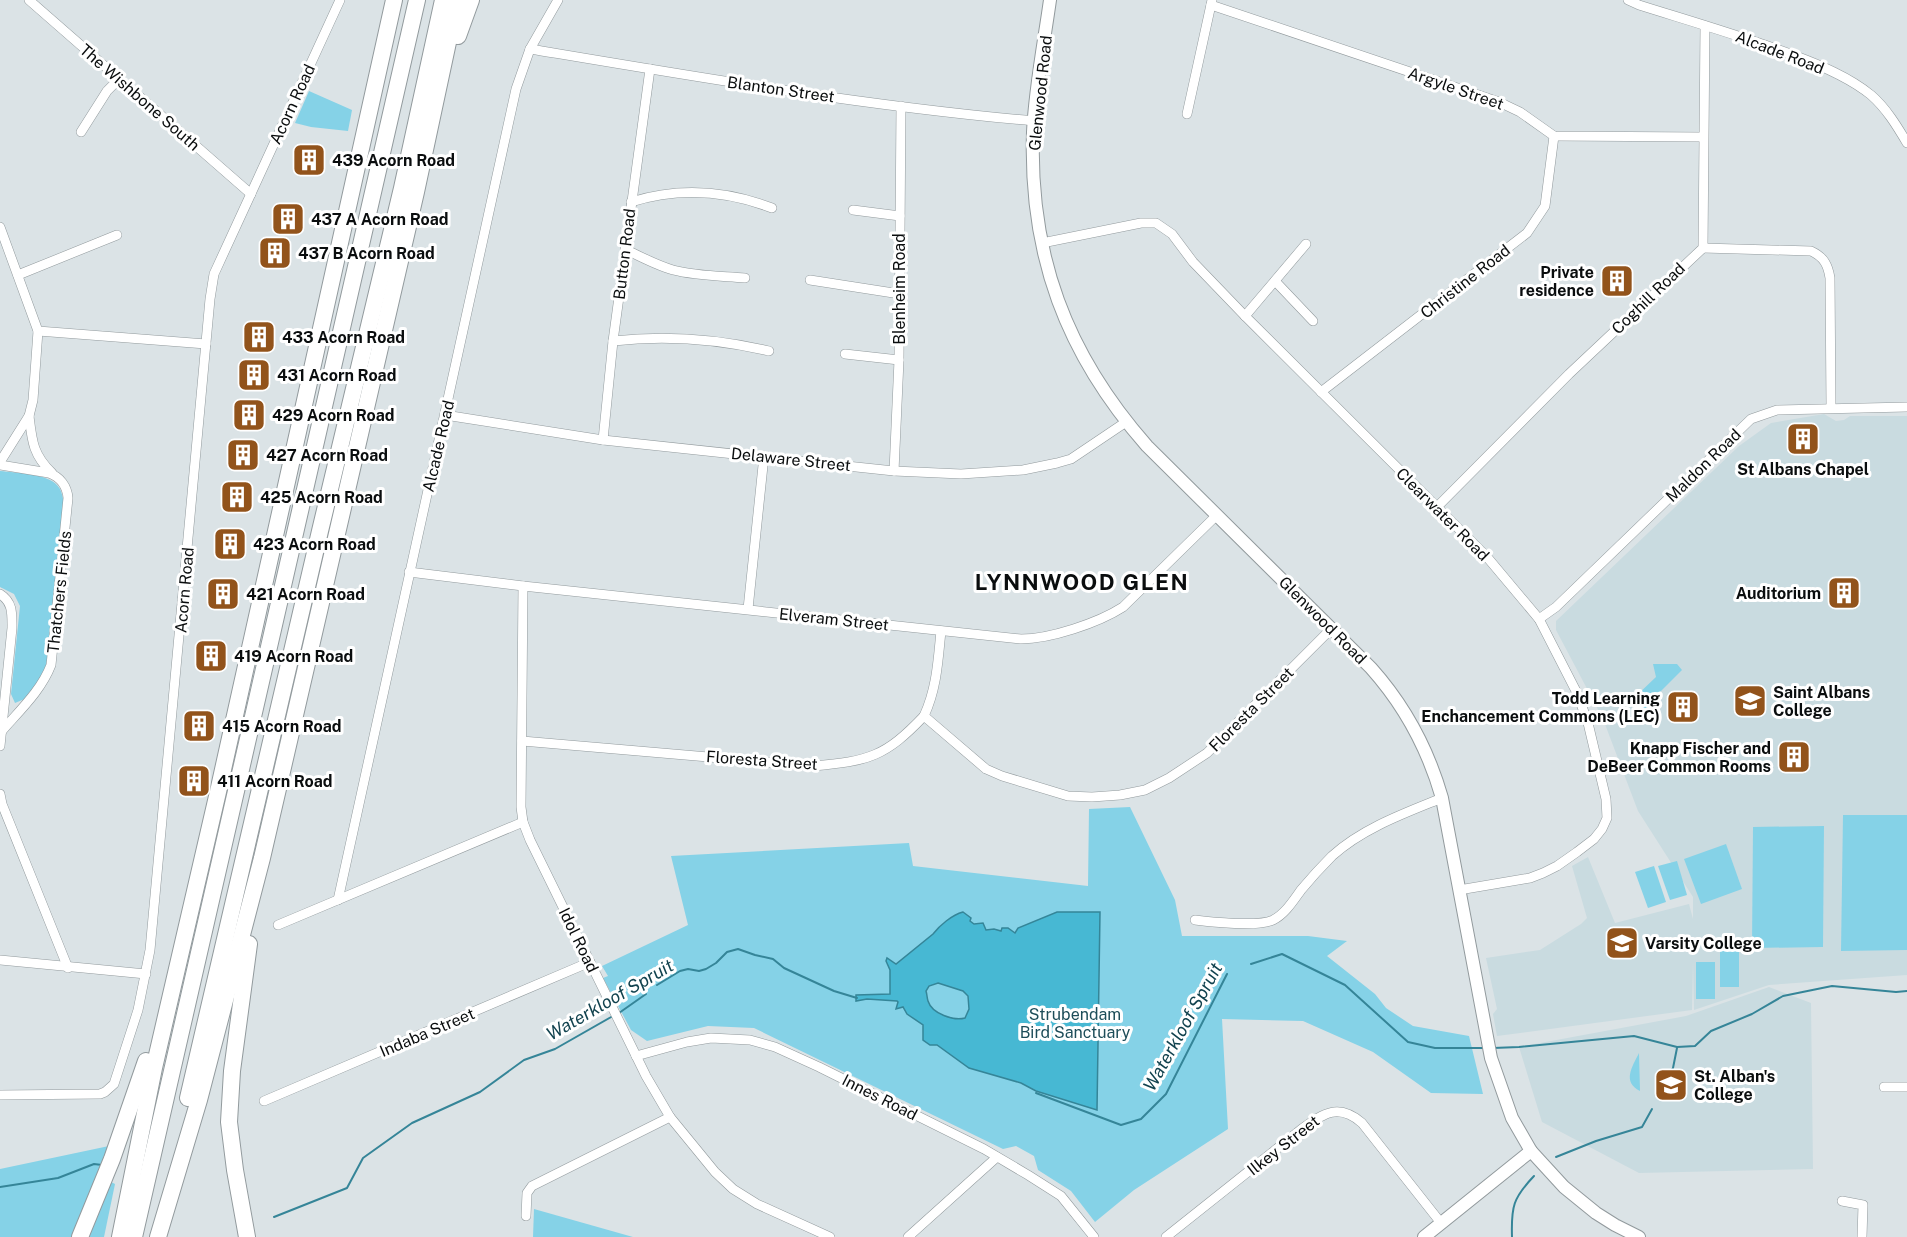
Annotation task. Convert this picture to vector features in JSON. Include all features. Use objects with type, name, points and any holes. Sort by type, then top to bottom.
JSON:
[{"type":"highway","points":[[120,1237],[149,1089],[381,57],[397,0]]},
{"type":"highway","points":[[135,1237],[375,176],[417,0]]},
{"type":"highway","points":[[157,1237],[301,611],[402,188],[443,0]]},
{"type":"highway","points":[[157,1237],[199,1100],[261,858],[416,192],[458,0]]},
{"type":"highway","points":[[416,192],[455,47],[471,0]]},
{"type":"highway","points":[[247,1237],[230,1141],[229,1099],[261,858]]},
{"type":"highway","points":[[80,1237],[116,1148],[144,1068],[169,978],[180,954]]},
{"type":"highway","points":[[112,1237],[132,1144],[149,1089]]},
{"type":"street","name":"The Wishbone South","points":[[29,0],[251,194]]},
{"type":"street","name":"Acorn Road","points":[[0,1095],[88,1095],[99,1094],[110,1089],[114,1084],[135,1021],[146,974],[152,931],[214,274],[340,0]]},
{"type":"street","name":"Alcade Road","points":[[338,900],[516,89],[530,49],[558,0]]},
{"type":"street","name":"Glenwood Road","points":[[1050,0],[1034,121],[1032,169],[1035,205],[1053,290],[1074,339],[1084,360],[1126,422],[1147,446],[1332,628],[1371,668],[1398,701],[1423,744],[1442,798],[1487,1040],[1512,1118],[1531,1151],[1580,1202],[1615,1225],[1639,1237]]},
{"type":"street","name":"Alcade Road","points":[[1628,0],[1762,43],[1842,76],[1872,95],[1888,112],[1907,143]]},
{"type":"street","points":[[1187,114],[1212,2]]},
{"type":"street","name":"Argyle Street","points":[[1212,2],[1499,102],[1520,112],[1554,136]]},
{"type":"street","points":[[1705,26],[1702,137],[1703,248],[1811,251],[1820,255],[1826,262],[1830,278],[1831,407]]},
{"type":"street","name":"Blanton Street","points":[[530,49],[901,106],[1034,121]]},
{"type":"street","name":"Button Road","points":[[603,440],[613,341],[650,69]]},
{"type":"street","points":[[81,132],[107,91],[119,79]]},
{"type":"street","name":"Blenheim Road","points":[[894,471],[899,360],[901,106]]},
{"type":"street","points":[[1554,136],[1570,138],[1702,137]]},
{"type":"street","name":"Christine Road","points":[[1321,392],[1527,233],[1545,206],[1554,136]]},
{"type":"street","points":[[631,202],[679,192],[704,192],[754,201],[772,208]]},
{"type":"street","points":[[853,210],[900,216]]},
{"type":"street","name":"Clearwater Road","points":[[1042,243],[1141,223],[1155,223],[1172,234],[1193,262],[1245,316],[1487,557],[1539,619],[1576,693],[1588,723],[1605,799],[1606,821],[1594,839],[1550,870],[1530,878],[1460,890]]},
{"type":"street","points":[[0,227],[38,331],[33,400],[29,416],[0,463],[55,476]]},
{"type":"street","points":[[18,275],[117,235]]},
{"type":"street","points":[[1245,316],[1306,244]]},
{"type":"street","name":"Coghill Road","points":[[1437,507],[1569,374],[1703,248]]},
{"type":"street","points":[[625,249],[672,270],[744,278]]},
{"type":"street","points":[[810,280],[900,294]]},
{"type":"street","points":[[1275,281],[1313,321]]},
{"type":"street","points":[[38,331],[206,344]]},
{"type":"street","points":[[613,341],[702,340],[769,351]]},
{"type":"street","points":[[845,354],[899,360]]},
{"type":"street","name":"Maldon Road","points":[[1539,619],[1556,607],[1751,419],[1777,410],[1907,407]]},
{"type":"street","name":"Delaware Street","points":[[445,415],[603,440],[894,471],[961,474],[1023,470],[1057,464],[1071,459],[1126,422]]},
{"type":"street","name":"Thatchers Fields","points":[[1,732],[43,682],[51,665],[68,498],[63,483],[42,463],[37,454],[29,416]]},
{"type":"street","points":[[748,609],[764,456]]},
{"type":"street","name":"Elveram Street","points":[[409,572],[941,631],[1035,639],[1054,635],[1118,611],[1132,600],[1217,515]]},
{"type":"street","name":"Idol Road","points":[[523,586],[521,807],[523,822],[530,840],[653,1091],[670,1117],[720,1177],[733,1189],[757,1204],[830,1237]]},
{"type":"street","points":[[0,594],[11,604],[12,613],[0,746]]},
{"type":"street","name":"Floresta Street","points":[[522,741],[820,765],[861,760],[885,751],[908,733],[924,716],[979,765],[1002,776],[1074,796],[1120,795],[1139,792],[1155,786],[1207,753],[1332,628]]},
{"type":"street","points":[[924,716],[936,685],[941,631]]},
{"type":"street","points":[[1194,920],[1257,923],[1274,920],[1320,869],[1342,849],[1368,831],[1442,798]]},
{"type":"street","points":[[1,800],[68,968]]},
{"type":"street","points":[[278,925],[523,822]]},
{"type":"street","points":[[0,960],[146,974]]},
{"type":"street","name":"Indaba Street","points":[[264,1101],[590,962]]},
{"type":"street","name":"Innes Road","points":[[636,1056],[697,1039],[736,1038],[762,1043],[819,1067],[997,1157],[1061,1196],[1094,1237]]},
{"type":"street","points":[[1884,1087],[1907,1087]]},
{"type":"street","name":"Ilkey Street","points":[[1166,1237],[1303,1128],[1323,1114],[1330,1112],[1348,1114],[1362,1123],[1441,1223]]},
{"type":"street","points":[[526,1216],[527,1193],[532,1186],[670,1117]]},
{"type":"street","points":[[1424,1237],[1531,1151]]},
{"type":"street","points":[[908,1237],[997,1157]]},
{"type":"street","points":[[1842,1202],[1863,1205],[1862,1237]]},
{"type":"shaded area","name":"Saint Albans College","points":[[1824,414],[1836,421],[1850,416],[1907,416],[1907,975],[1769,985],[1694,1010],[1693,962],[1692,1010],[1497,1036],[1493,1014],[1497,1009],[1486,958],[1540,950],[1587,918],[1572,866],[1588,857],[1615,923],[1689,904],[1693,919],[1693,897],[1638,811],[1603,719],[1556,630],[1556,621],[1739,446],[1771,423]]},
{"type":"shaded area","points":[[963,912],[971,918],[970,921],[974,924],[983,923],[986,930],[1001,931],[1002,928],[1008,928],[1015,933],[1018,928],[1057,912],[1100,912],[1097,1110],[1036,1091],[1021,1083],[969,1068],[937,1045],[930,1045],[923,1040],[923,1025],[907,1014],[903,1007],[896,1009],[897,1001],[867,999],[856,1001],[856,995],[890,994],[890,970],[887,958],[896,964],[946,921]],"holes":[[[938,983],[963,991],[968,996],[969,1009],[965,1018],[960,1019],[934,1010],[930,1006],[926,991],[929,986]]]},
{"type":"shaded area","name":"St. Alban's College","points":[[1769,987],[1811,1003],[1813,1169],[1639,1173],[1542,1122],[1519,1047],[1686,1016]]},
{"type":"green space","points":[[309,91],[352,110],[348,131],[295,123]]},
{"type":"green space","points":[[0,471],[33,475],[50,480],[60,489],[64,503],[46,670],[27,698],[15,703],[11,694],[20,606],[14,594],[0,587]]},
{"type":"green space","points":[[1653,664],[1677,664],[1682,670],[1646,706],[1648,709],[1642,713],[1634,698],[1656,677]]},
{"type":"green space","name":"Strubendam Bird Sanctuary","points":[[1130,807],[1175,900],[1182,936],[1308,936],[1347,941],[1327,956],[1375,994],[1386,1008],[1413,1026],[1469,1036],[1483,1094],[1431,1093],[1373,1052],[1303,1021],[1222,1019],[1228,1129],[1134,1190],[1095,1222],[1071,1191],[1038,1170],[1034,1156],[1016,1146],[1003,1149],[754,1028],[708,1026],[647,1041],[631,1030],[603,978],[608,976],[602,966],[688,925],[671,856],[909,843],[913,866],[1088,886],[1089,809]]},
{"type":"green space","points":[[1843,815],[1907,815],[1907,950],[1841,951]]},
{"type":"green space","points":[[1824,826],[1823,947],[1752,948],[1753,827]]},
{"type":"green space","points":[[1726,844],[1742,889],[1701,904],[1684,859]]},
{"type":"green space","points":[[1677,861],[1687,895],[1670,900],[1658,866]]},
{"type":"green space","points":[[1654,866],[1666,902],[1648,908],[1635,872]]},
{"type":"green space","points":[[1720,951],[1739,951],[1739,987],[1720,987]]},
{"type":"green space","points":[[1696,962],[1715,962],[1715,999],[1696,999]]},
{"type":"green space","points":[[1639,1053],[1640,1091],[1630,1079],[1631,1069]]},
{"type":"green space","points":[[109,1146],[74,1237],[0,1237],[0,1169]]},
{"type":"green space","points":[[111,1182],[115,1184],[104,1237],[87,1237]]},
{"type":"green space","points":[[534,1209],[633,1237],[533,1237]]},
{"type":"waterway","name":"Waterkloof Spruit","points":[[657,985],[680,971],[706,969],[727,952],[738,949],[773,959],[784,968],[834,991],[857,998]]},
{"type":"waterway","name":"Waterkloof Spruit","points":[[1251,964],[1282,954],[1345,985],[1408,1042],[1435,1048],[1484,1048]]},
{"type":"waterway","name":"Waterkloof Spruit","points":[[1036,1093],[1121,1125],[1141,1119],[1166,1094],[1227,974]]},
{"type":"waterway","name":"Waterkloof Spruit","points":[[1493,1048],[1634,1036],[1677,1047],[1695,1046],[1711,1031],[1752,1014],[1783,996],[1832,986],[1907,991]]},
{"type":"waterway","name":"Waterkloof Spruit","points":[[619,1013],[646,994]]},
{"type":"waterway","name":"Waterkloof Spruit","points":[[274,1217],[347,1188],[363,1158],[412,1123],[480,1092],[524,1060],[555,1049],[613,1016]]},
{"type":"waterway","points":[[1658,1095],[1673,1068],[1677,1048]]},
{"type":"waterway","points":[[1556,1157],[1596,1141],[1642,1127],[1652,1109]]},
{"type":"waterway","points":[[0,1187],[58,1178],[94,1164],[102,1165]]},
{"type":"waterway","points":[[1512,1237],[1515,1204],[1534,1176]]},
{"type":"place","name":"439 Acorn Road","points":[[309,160]]},
{"type":"place","name":"437 A Acorn Road","points":[[288,219]]},
{"type":"place","name":"437 B Acorn Road","points":[[275,253]]},
{"type":"place","name":"Private residence","points":[[1617,281]]},
{"type":"place","name":"433 Acorn Road","points":[[259,337]]},
{"type":"place","name":"431 Acorn Road","points":[[254,375]]},
{"type":"place","name":"429 Acorn Road","points":[[249,415]]},
{"type":"place","name":"St Albans Chapel","points":[[1803,439]]},
{"type":"place","name":"427 Acorn Road","points":[[243,455]]},
{"type":"place","name":"425 Acorn Road","points":[[237,497]]},
{"type":"place","name":"423 Acorn Road","points":[[230,544]]},
{"type":"place","name":"Auditorium","points":[[1844,593]]},
{"type":"place","name":"421 Acorn Road","points":[[223,594]]},
{"type":"place","name":"419 Acorn Road","points":[[211,656]]},
{"type":"place","name":"Saint Albans College","points":[[1750,701]]},
{"type":"place","name":"Todd Learning Enchancement Commons (LEC)","points":[[1683,707]]},
{"type":"place","name":"415 Acorn Road","points":[[199,726]]},
{"type":"place","name":"Knapp Fischer and DeBeer Common Rooms","points":[[1794,757]]},
{"type":"place","name":"411 Acorn Road","points":[[194,781]]},
{"type":"place","name":"Varsity College","points":[[1622,943]]},
{"type":"place","name":"St. Alban's College","points":[[1671,1085]]},
{"type":"district","name":"LYNNWOOD GLEN","points":[[1082,582]]}]
